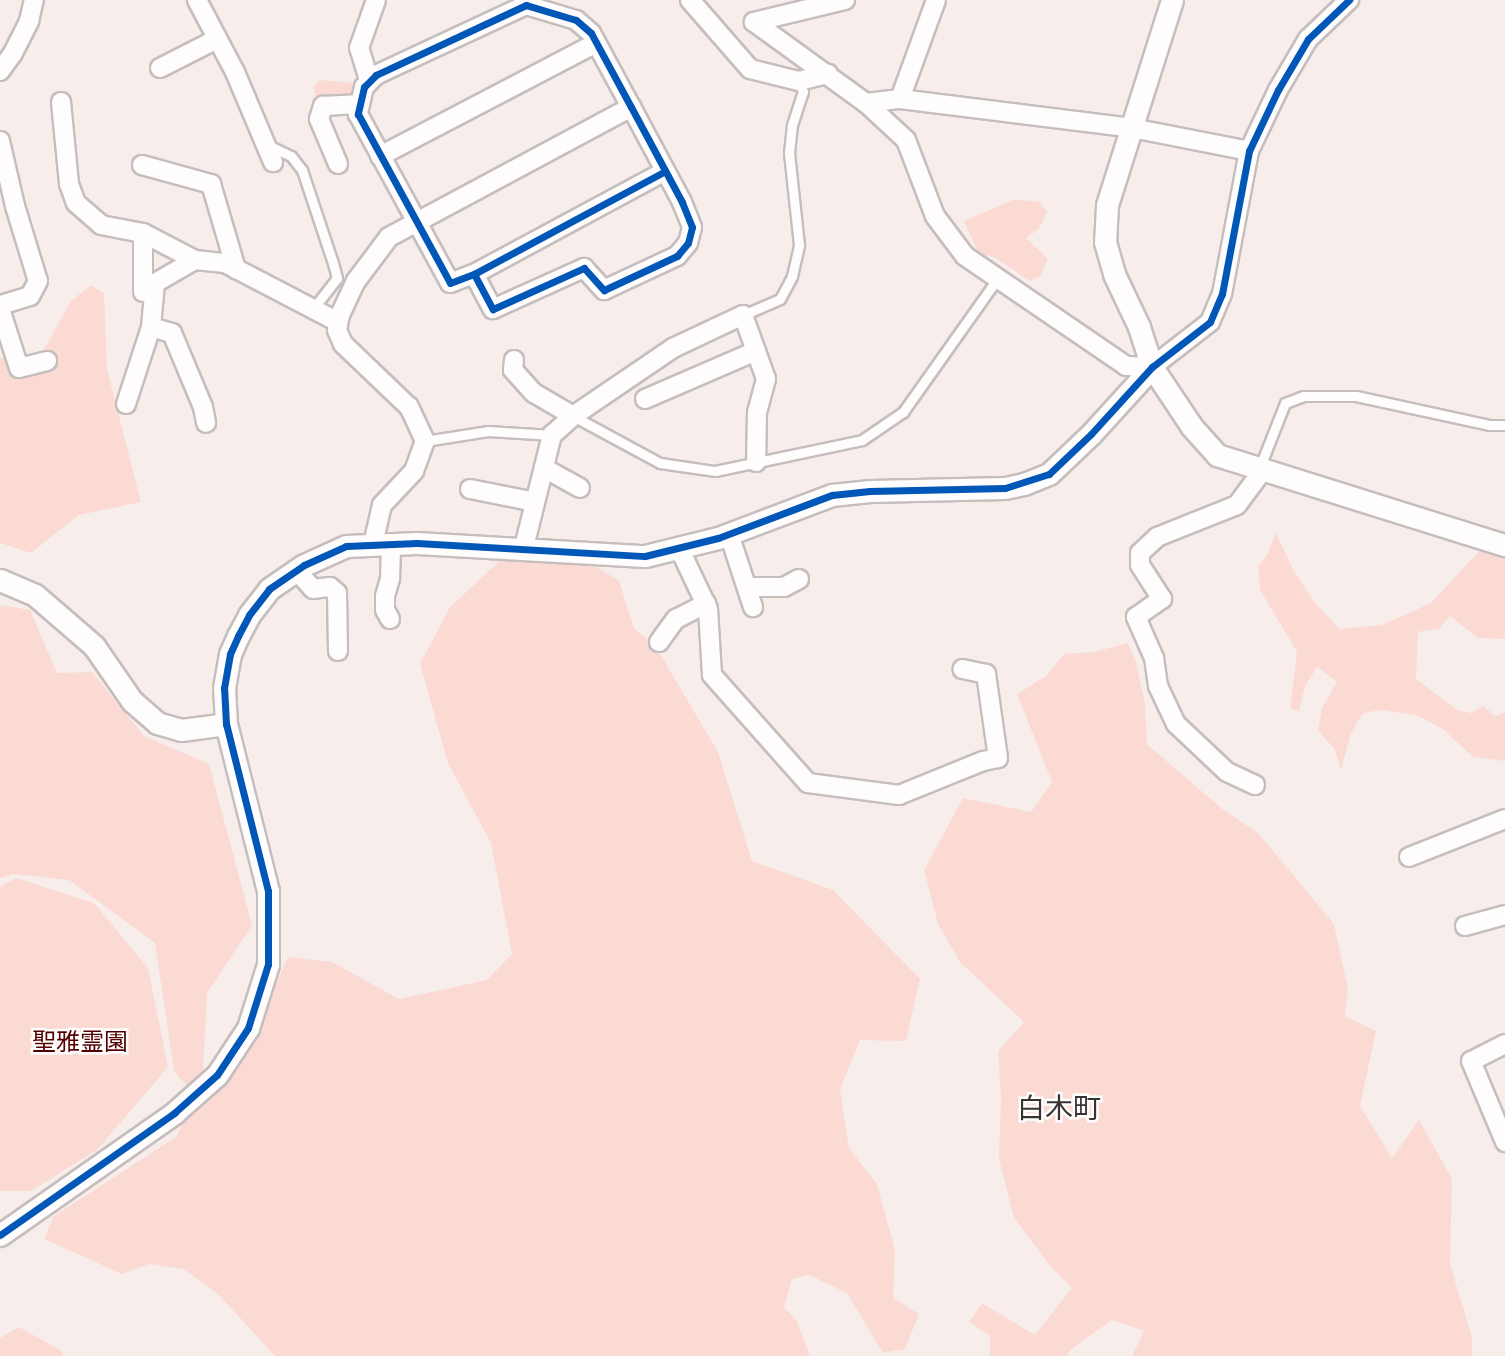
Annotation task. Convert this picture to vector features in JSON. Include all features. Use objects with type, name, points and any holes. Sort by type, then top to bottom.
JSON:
[{"type":"street","points":[[0,71],[18,43],[34,0]]},
{"type":"street","points":[[197,0],[273,162]]},
{"type":"street","points":[[369,80],[359,48],[376,0]]},
{"type":"street","points":[[690,0],[750,69],[799,81],[828,74]]},
{"type":"street","points":[[845,0],[754,22],[866,103],[906,140],[935,216],[965,256],[1126,366],[1152,367]]},
{"type":"street","points":[[900,99],[936,0]]},
{"type":"street","points":[[1172,0],[1107,205],[1105,242],[1114,274],[1139,327],[1152,367],[1192,428],[1217,455],[1505,545]]},
{"type":"street","points":[[2,1229],[174,1113],[217,1075],[248,1028],[268,964],[268,891],[226,724],[224,688],[234,645],[249,615],[270,589],[324,554],[346,546],[382,544],[645,556],[680,550],[729,534],[831,495],[870,491],[1004,488],[1024,484],[1049,474],[1091,434],[1152,367],[1210,322],[1222,293],[1250,150],[1278,90],[1308,39],[1349,0]]},
{"type":"street","points":[[474,274],[493,309],[584,268],[604,290],[677,256],[688,243],[692,227],[665,171],[596,43],[576,20],[526,5],[369,80],[364,87],[358,114],[450,283],[474,274],[665,171]]},
{"type":"street","points":[[160,68],[217,39]]},
{"type":"street","points":[[380,156],[596,43]]},
{"type":"street","points":[[866,103],[900,99],[1132,128],[1250,150]]},
{"type":"street","points":[[61,102],[69,184],[76,204],[101,225],[143,233],[195,260],[225,263],[338,323]]},
{"type":"street","points":[[338,164],[319,119],[323,106],[360,104]]},
{"type":"street","points":[[390,619],[385,610],[385,596],[390,578],[382,544],[382,505],[414,471],[425,441],[409,407],[343,344],[337,330],[338,323],[356,281],[389,237],[416,220],[631,107]]},
{"type":"street","points":[[0,141],[38,281],[30,296],[0,307],[19,368],[47,361]]},
{"type":"street","points":[[142,165],[211,184],[236,269]]},
{"type":"street","points":[[143,233],[143,292]]},
{"type":"street","points":[[126,404],[151,327],[155,283],[195,260]]},
{"type":"street","points":[[523,551],[552,435],[573,416],[673,348],[743,315],[766,379],[757,412],[756,462]]},
{"type":"street","points":[[151,327],[172,334],[206,423]]},
{"type":"street","points":[[645,399],[757,351]]},
{"type":"street","points":[[514,360],[513,370],[534,393],[573,416]]},
{"type":"street","points":[[544,468],[580,488]]},
{"type":"street","points":[[1255,785],[1227,772],[1176,724],[1158,685],[1154,658],[1136,617],[1162,599],[1140,565],[1140,553],[1157,537],[1186,523],[1237,505],[1261,470]]},
{"type":"street","points":[[470,489],[535,502]]},
{"type":"street","points":[[729,534],[753,607]]},
{"type":"street","points":[[680,550],[706,604],[712,675],[808,783],[899,796],[983,761],[998,758],[986,674],[964,669]]},
{"type":"street","points":[[296,570],[313,590],[330,587],[337,593],[338,651]]},
{"type":"street","points":[[747,587],[784,587],[799,579]]},
{"type":"street","points":[[0,580],[35,595],[94,646],[132,701],[157,723],[181,730],[226,724]]},
{"type":"street","points":[[659,642],[676,619],[706,604]]},
{"type":"street","points":[[1409,857],[1505,819]]},
{"type":"street","points":[[1465,926],[1505,915]]},
{"type":"street","points":[[1504,1134],[1471,1061],[1505,1044]]},
{"type":"lane","points":[[743,315],[779,299],[792,276],[799,245],[789,153],[792,125],[803,92],[799,81]]},
{"type":"lane","points":[[266,144],[291,156],[302,170],[333,263],[337,278],[313,309]]},
{"type":"lane","points":[[573,416],[660,463],[715,471],[862,440],[903,412],[998,278]]},
{"type":"lane","points":[[1261,470],[1285,404],[1303,396],[1356,396],[1489,425],[1505,425]]},
{"type":"lane","points":[[425,441],[488,431],[552,435]]},
{"type":"green space","points":[[320,80],[357,83],[347,103],[319,105],[313,87]]},
{"type":"green space","points":[[1015,199],[1039,202],[1047,212],[1039,229],[1026,238],[1048,259],[1040,276],[1030,281],[994,257],[979,254],[964,221]]},
{"type":"green space","points":[[91,285],[104,293],[107,369],[141,502],[79,515],[31,553],[0,543],[0,358],[38,360],[71,301]]},
{"type":"green space","points":[[1276,533],[1293,569],[1315,603],[1340,629],[1382,625],[1431,603],[1482,548],[1505,556],[1505,639],[1478,638],[1450,616],[1439,629],[1418,632],[1416,679],[1457,710],[1471,713],[1483,706],[1496,716],[1505,712],[1505,761],[1473,757],[1444,730],[1419,716],[1382,710],[1363,713],[1351,733],[1341,770],[1335,750],[1318,730],[1322,708],[1337,682],[1317,667],[1305,686],[1299,711],[1290,709],[1297,652],[1260,590],[1258,566],[1267,555]]},
{"type":"green space","points":[[504,557],[589,562],[619,581],[634,628],[656,647],[718,752],[752,861],[833,890],[920,979],[906,1041],[860,1040],[840,1089],[849,1148],[877,1184],[895,1250],[893,1298],[919,1314],[905,1349],[883,1353],[847,1293],[809,1275],[792,1279],[784,1307],[797,1321],[810,1356],[275,1356],[217,1293],[183,1269],[149,1264],[122,1274],[44,1239],[54,1216],[176,1137],[190,1109],[186,1085],[174,1071],[155,943],[69,880],[14,874],[0,878],[0,605],[30,610],[57,673],[92,672],[144,736],[209,764],[252,925],[207,993],[203,1074],[245,1052],[288,957],[332,962],[399,999],[487,980],[512,954],[491,843],[448,763],[420,664],[450,607]]},
{"type":"green space","points":[[1128,643],[1136,662],[1145,704],[1147,744],[1221,808],[1258,833],[1334,924],[1348,989],[1345,1016],[1376,1031],[1360,1106],[1392,1158],[1419,1120],[1452,1179],[1450,1264],[1472,1337],[1472,1356],[1132,1356],[1144,1331],[1112,1320],[1070,1350],[1067,1356],[990,1356],[990,1336],[969,1322],[982,1303],[1035,1335],[1072,1288],[1051,1267],[1014,1218],[999,1159],[1001,1096],[998,1051],[1024,1022],[960,962],[938,924],[924,870],[963,798],[1031,812],[1052,782],[1017,694],[1046,676],[1064,654],[1094,652]]},
{"type":"green space","name":"聖雅霊園","points":[[16,878],[94,903],[148,968],[168,1067],[97,1150],[31,1191],[0,1191],[0,887]]},
{"type":"green space","points":[[19,1327],[60,1350],[64,1356],[0,1356],[0,1338]]},
{"type":"cycle path","points":[[0,1235],[174,1113],[217,1075],[248,1028],[268,964],[268,891],[226,724],[224,688],[230,654],[238,636],[249,615],[269,589],[304,565],[346,546],[417,543],[645,556],[718,538],[832,495],[870,491],[1005,488],[1049,474],[1091,434],[1152,367],[1210,322],[1222,294],[1249,151],[1278,90],[1308,39],[1349,0]]},
{"type":"cycle path","points":[[474,274],[493,309],[584,268],[604,290],[677,256],[688,243],[692,227],[682,202],[591,33],[576,20],[526,5],[376,75],[364,87],[358,114],[450,283],[474,274],[665,171]]},
{"type":"district","name":"白木町","points":[[1059,1108]]}]
